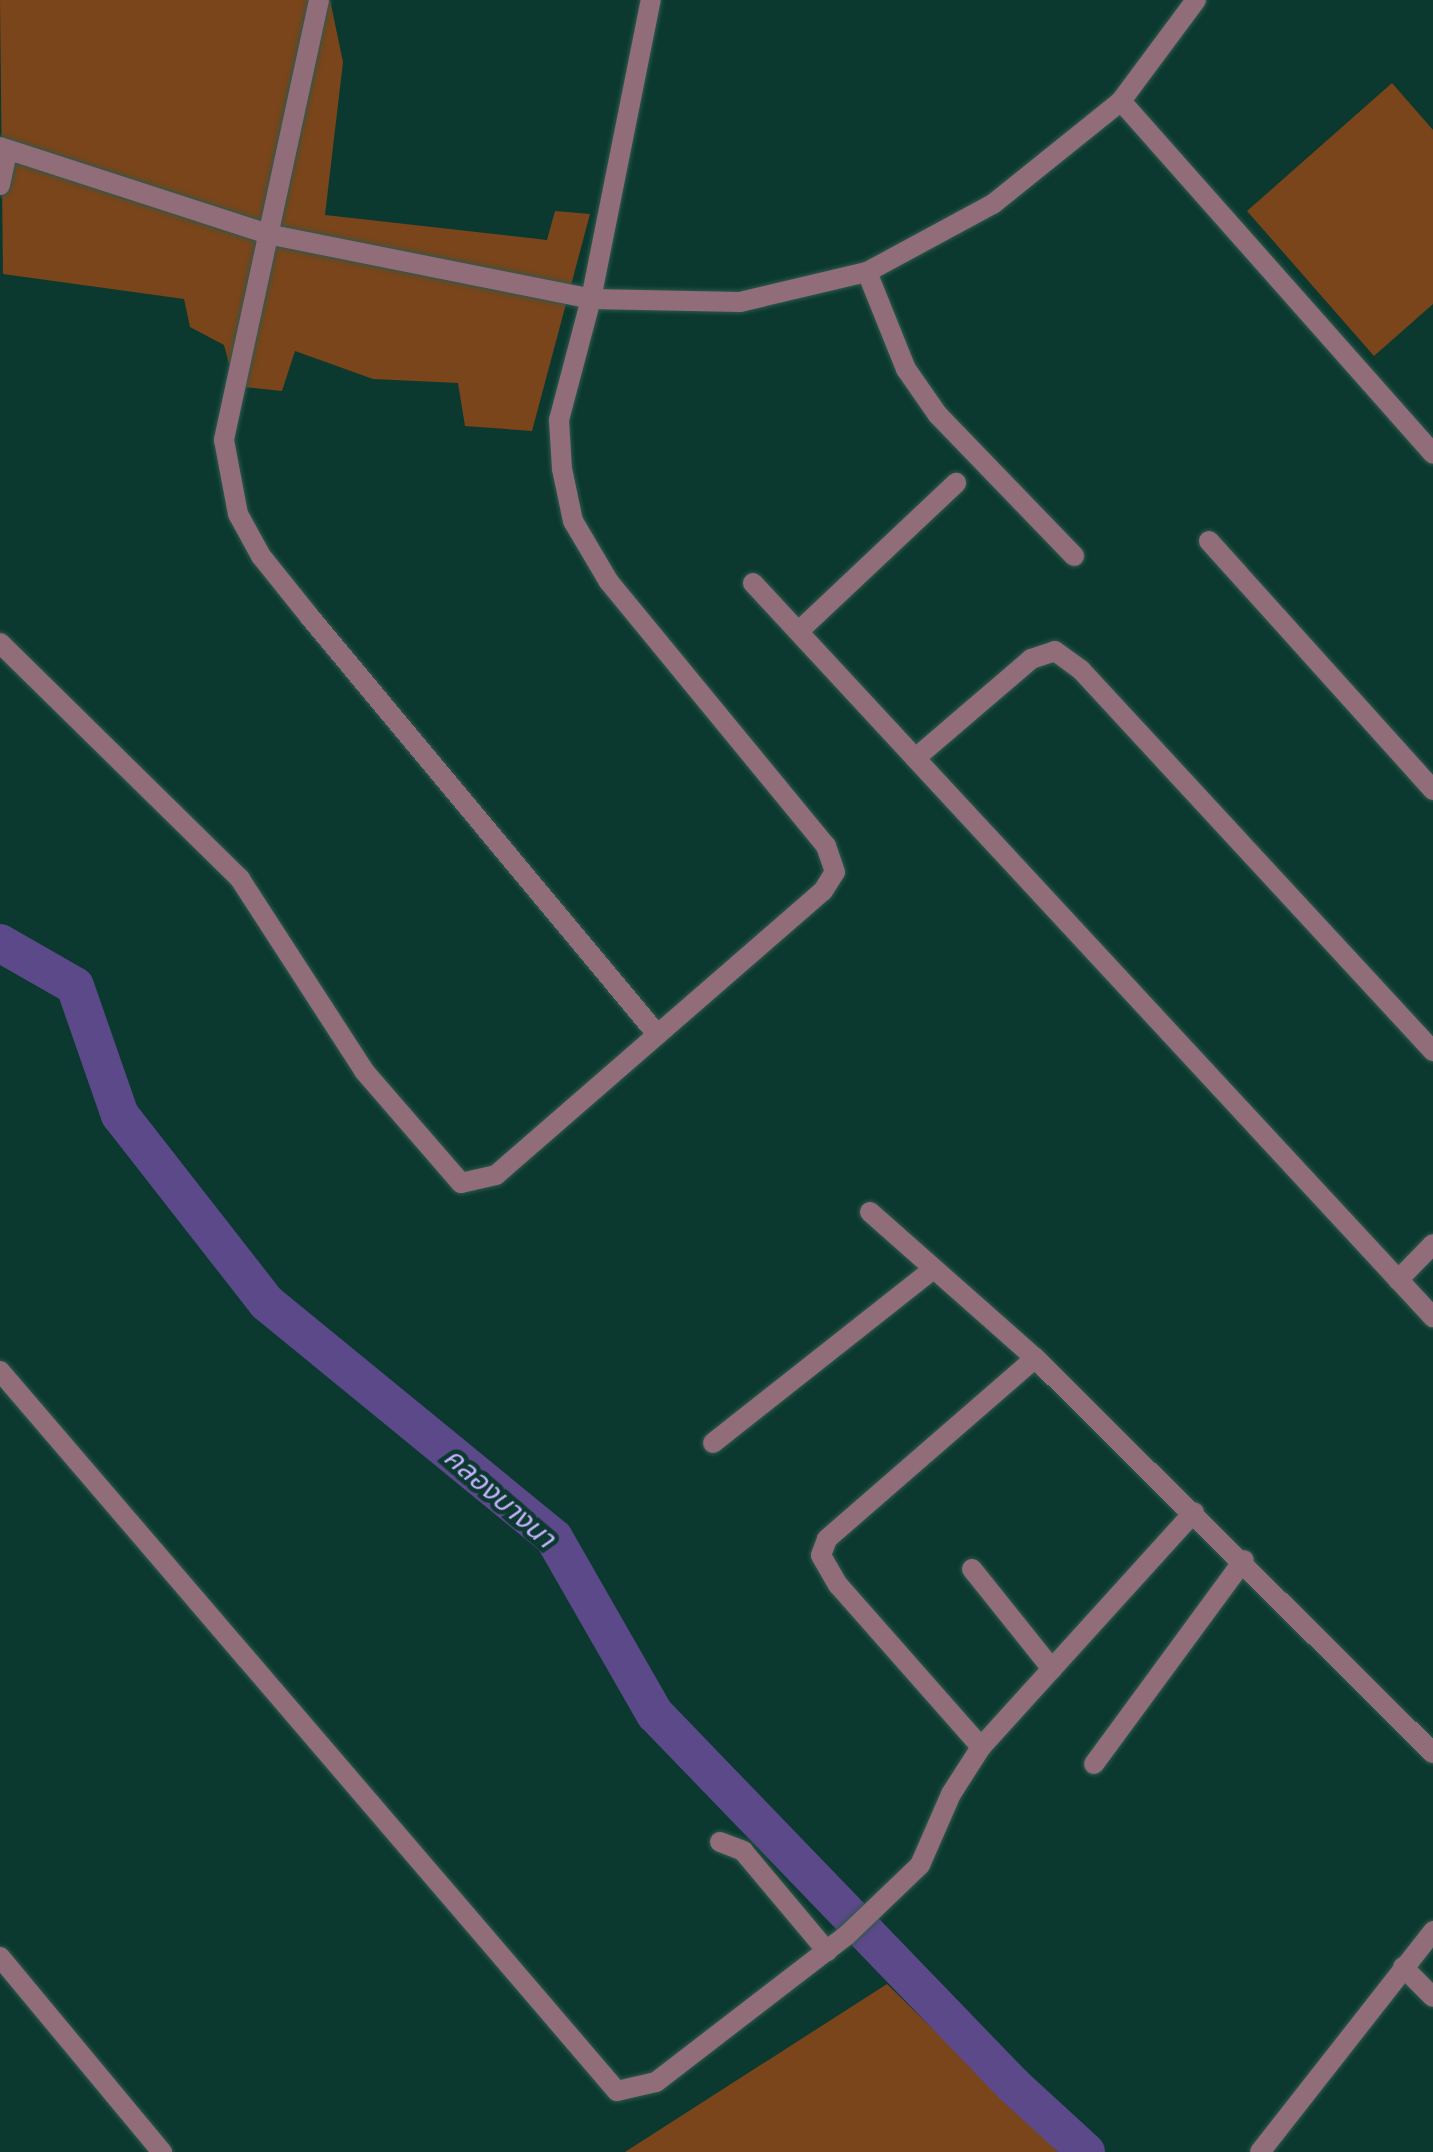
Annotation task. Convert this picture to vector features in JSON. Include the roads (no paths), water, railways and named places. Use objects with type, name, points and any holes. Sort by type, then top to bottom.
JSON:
[{"type":"street","points":[[319,0],[224,440],[238,514],[297,601],[656,1033]]},
{"type":"street","points":[[0,643],[240,879],[364,1070],[462,1183],[496,1175],[823,891],[834,860],[609,582],[573,521],[560,420],[591,299],[651,0]]},
{"type":"street","points":[[0,185],[4,149],[266,234],[591,299],[740,302],[867,272],[993,204],[1121,101],[1196,0]]},
{"type":"street","points":[[1121,101],[1433,454]]},
{"type":"street","points":[[867,272],[906,369],[938,415],[1074,556]]},
{"type":"street","points":[[799,631],[956,482]]},
{"type":"street","points":[[1208,541],[1433,790]]},
{"type":"street","points":[[752,583],[918,756],[1433,1317]]},
{"type":"street","points":[[918,756],[1031,659],[1055,652],[1081,670],[1433,1051]]},
{"type":"street","points":[[870,1212],[931,1271],[1036,1358],[1244,1560],[1433,1753]]},
{"type":"street","points":[[1398,1280],[1433,1244]]},
{"type":"street","points":[[713,1444],[931,1271]]},
{"type":"street","points":[[981,1747],[838,1585],[821,1555],[828,1540],[1036,1358]]},
{"type":"street","points":[[0,1371],[603,2082],[617,2091],[656,2082],[847,1935],[920,1865],[951,1794],[981,1747],[1194,1512]]},
{"type":"street","points":[[1094,1764],[1244,1560]]},
{"type":"street","points":[[972,1570],[1052,1669]]},
{"type":"street","points":[[720,1842],[743,1851],[827,1951]]},
{"type":"street","points":[[1260,2152],[1433,1931]]},
{"type":"street","points":[[0,1957],[162,2152]]},
{"type":"street","points":[[1404,1967],[1433,1997]]},
{"type":"waterway","name":"คลองบางนา","points":[[0,943],[75,986],[120,1115],[267,1303],[554,1538],[655,1714],[1013,2085],[1086,2152]]}]
